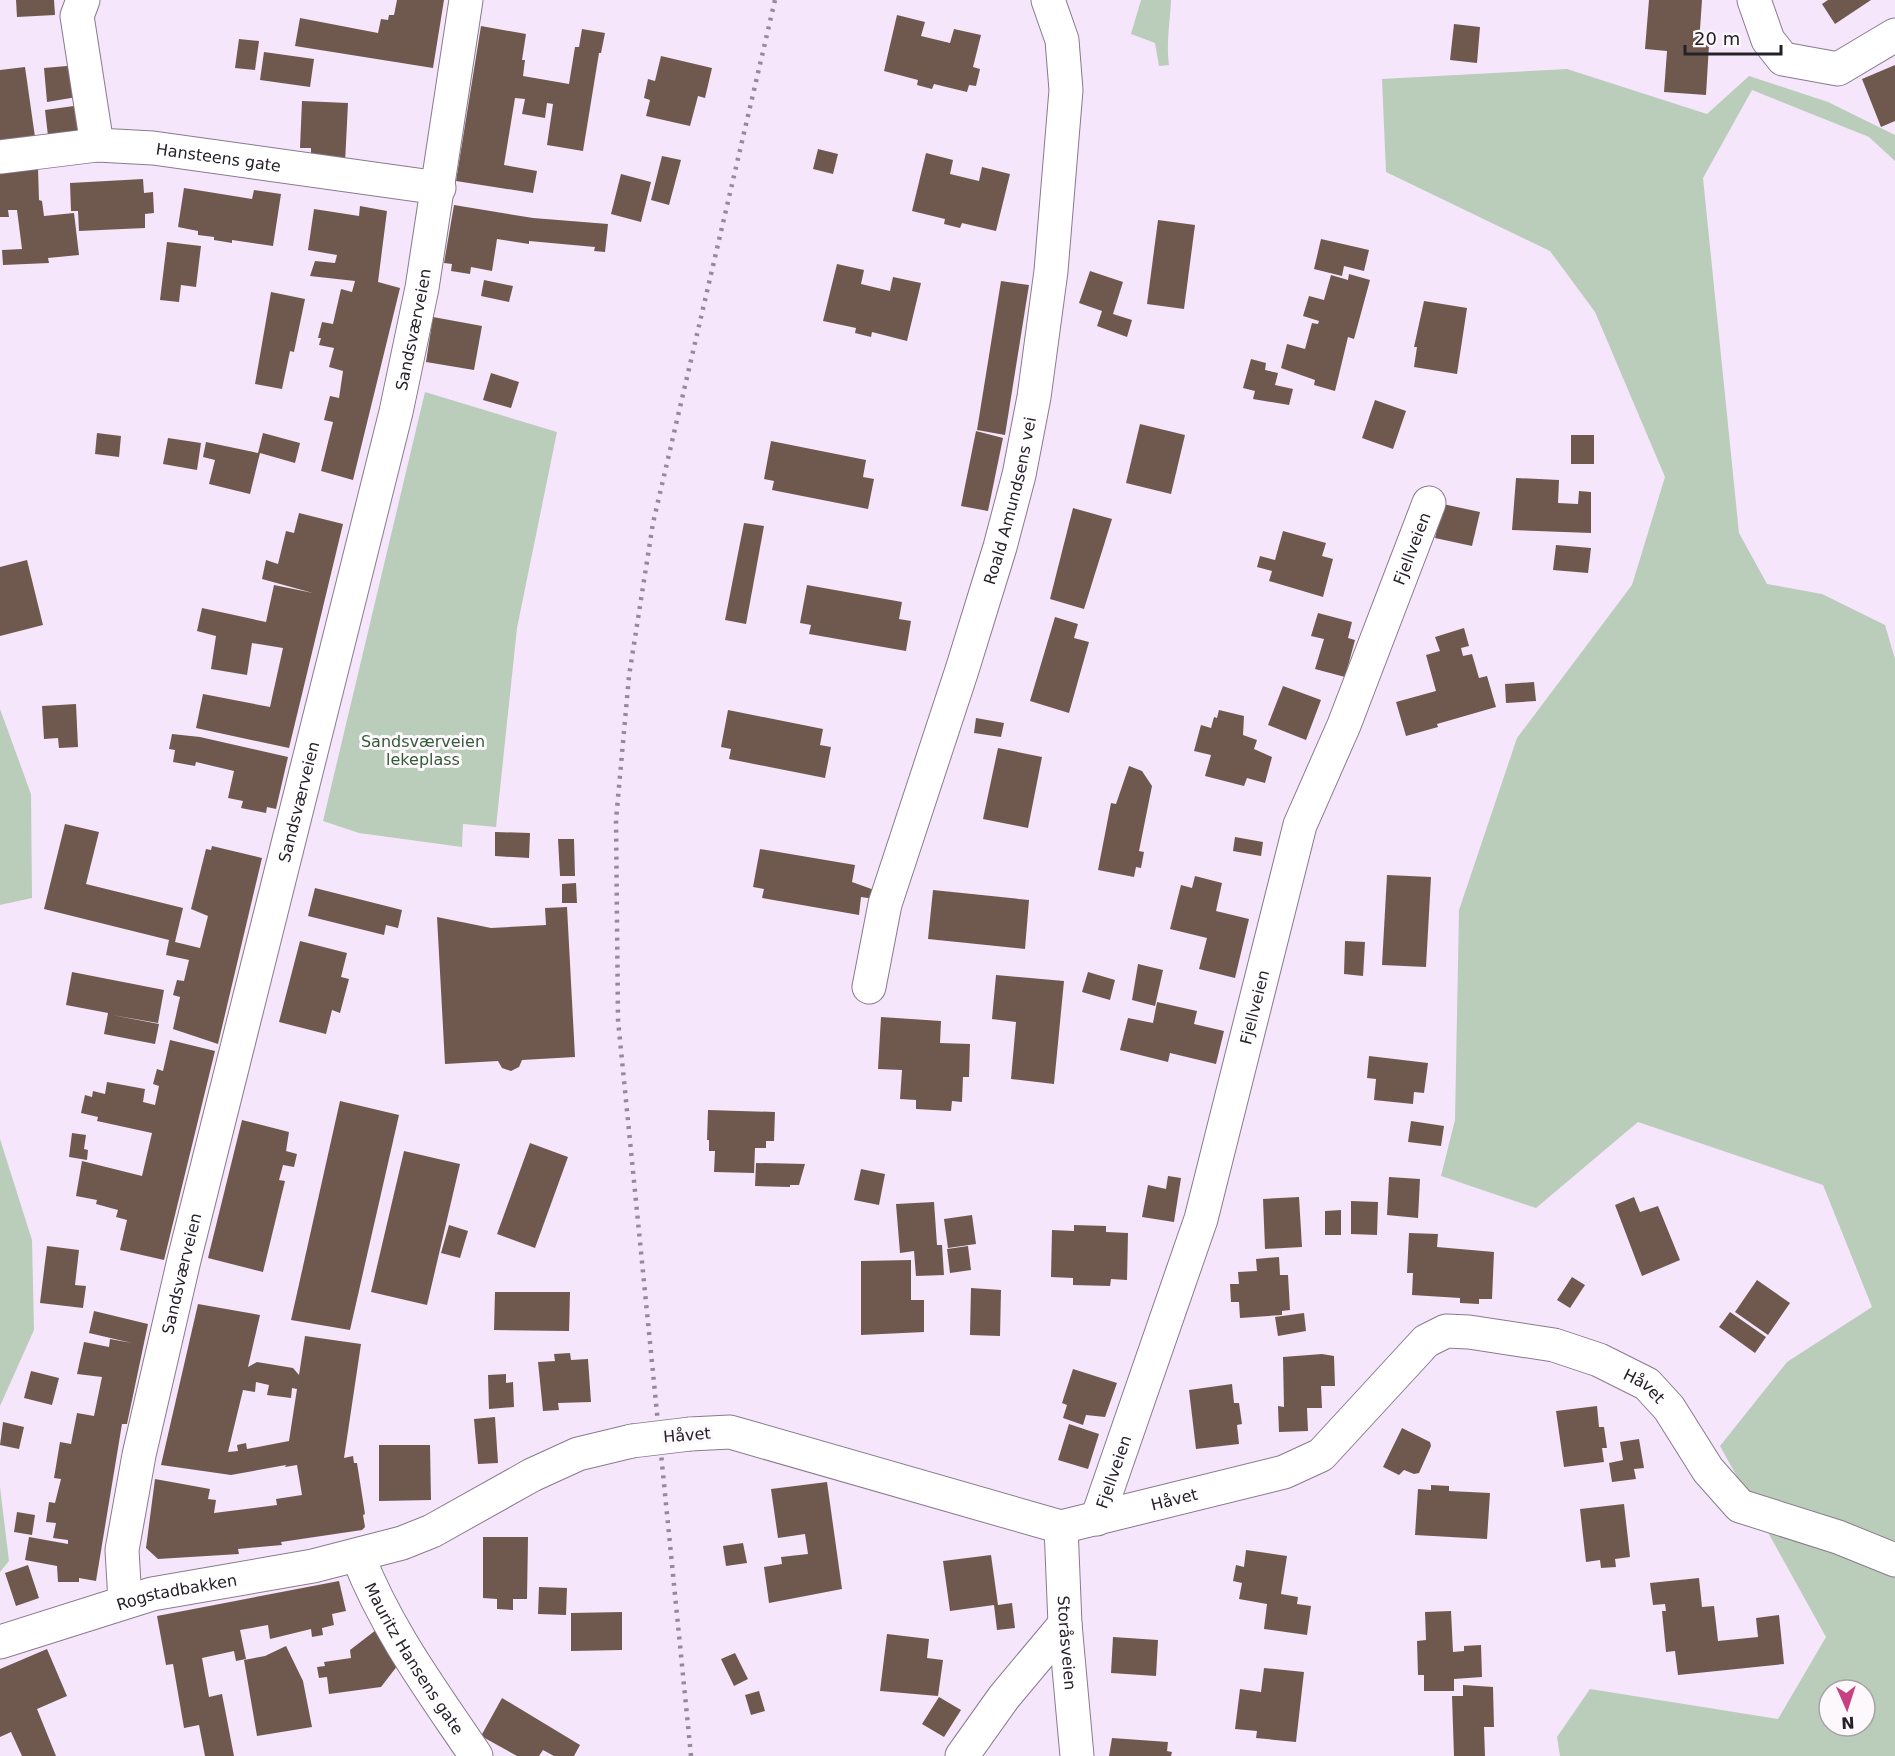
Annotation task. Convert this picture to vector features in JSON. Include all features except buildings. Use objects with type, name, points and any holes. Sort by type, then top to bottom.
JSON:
[{"type":"street","points":[[83,0],[77,16],[97,145]]},
{"type":"street","name":"Sandsværveien","points":[[125,1601],[122,1550],[141,1443],[184,1260],[396,412],[422,288],[439,188],[466,0]]},
{"type":"street","name":"Roald Amundsens vei","points":[[869,987],[885,904],[1000,546],[1019,475],[1034,398],[1051,271],[1066,90],[1062,40],[1048,0]]},
{"type":"street","points":[[1754,0],[1768,40],[1783,60],[1838,69],[1895,35]]},
{"type":"street","name":"Hansteens gate","points":[[0,157],[97,145],[153,148],[439,188]]},
{"type":"street","name":"Fjellveien","points":[[1096,1519],[1201,1219],[1300,825],[1344,725],[1429,503]]},
{"type":"street","name":"Håvet","points":[[358,1556],[432,1531],[532,1475],[578,1454],[632,1441],[730,1432],[1061,1527],[1284,1472],[1321,1455],[1426,1341],[1446,1331],[1469,1332],[1554,1346],[1599,1360],[1647,1384],[1669,1408],[1708,1470],[1740,1506],[1838,1538],[1895,1560]]},
{"type":"street","name":"Storåsveien","points":[[1061,1527],[1065,1624],[1077,1756]]},
{"type":"street","name":"Rogstadbakken","points":[[0,1642],[125,1601],[358,1556]]},
{"type":"street","name":"Mauritz Hansens gate","points":[[358,1556],[370,1588],[388,1622],[476,1756]]},
{"type":"street","points":[[962,1756],[1004,1697],[1065,1624]]},
{"type":"green space","points":[[1141,0],[1171,0],[1169,65],[1159,66],[1155,43],[1131,34]]},
{"type":"green space","points":[[1567,69],[1707,114],[1749,76],[1828,102],[1895,135],[1895,161],[1869,137],[1752,90],[1703,178],[1739,533],[1767,584],[1822,594],[1885,625],[1895,659],[1895,1756],[1560,1756],[1557,1737],[1590,1689],[1778,1719],[1826,1637],[1720,1446],[1787,1362],[1872,1307],[1823,1185],[1638,1122],[1536,1208],[1441,1176],[1455,1120],[1459,910],[1517,738],[1632,585],[1665,477],[1595,312],[1550,251],[1386,172],[1382,79]]},
{"type":"green space","name":"Sandsværveien lekeplass","points":[[425,392],[557,432],[517,628],[496,827],[463,824],[462,847],[359,833],[323,821]]},
{"type":"green space","points":[[0,709],[31,794],[32,898],[0,905]]},
{"type":"green space","points":[[0,1139],[32,1240],[34,1330],[0,1406]]},
{"type":"green space","points":[[0,1487],[9,1561],[0,1572]]},
{"type":"railway","points":[[691,1756],[618,1020],[616,820],[629,676],[653,523],[775,0]]}]
